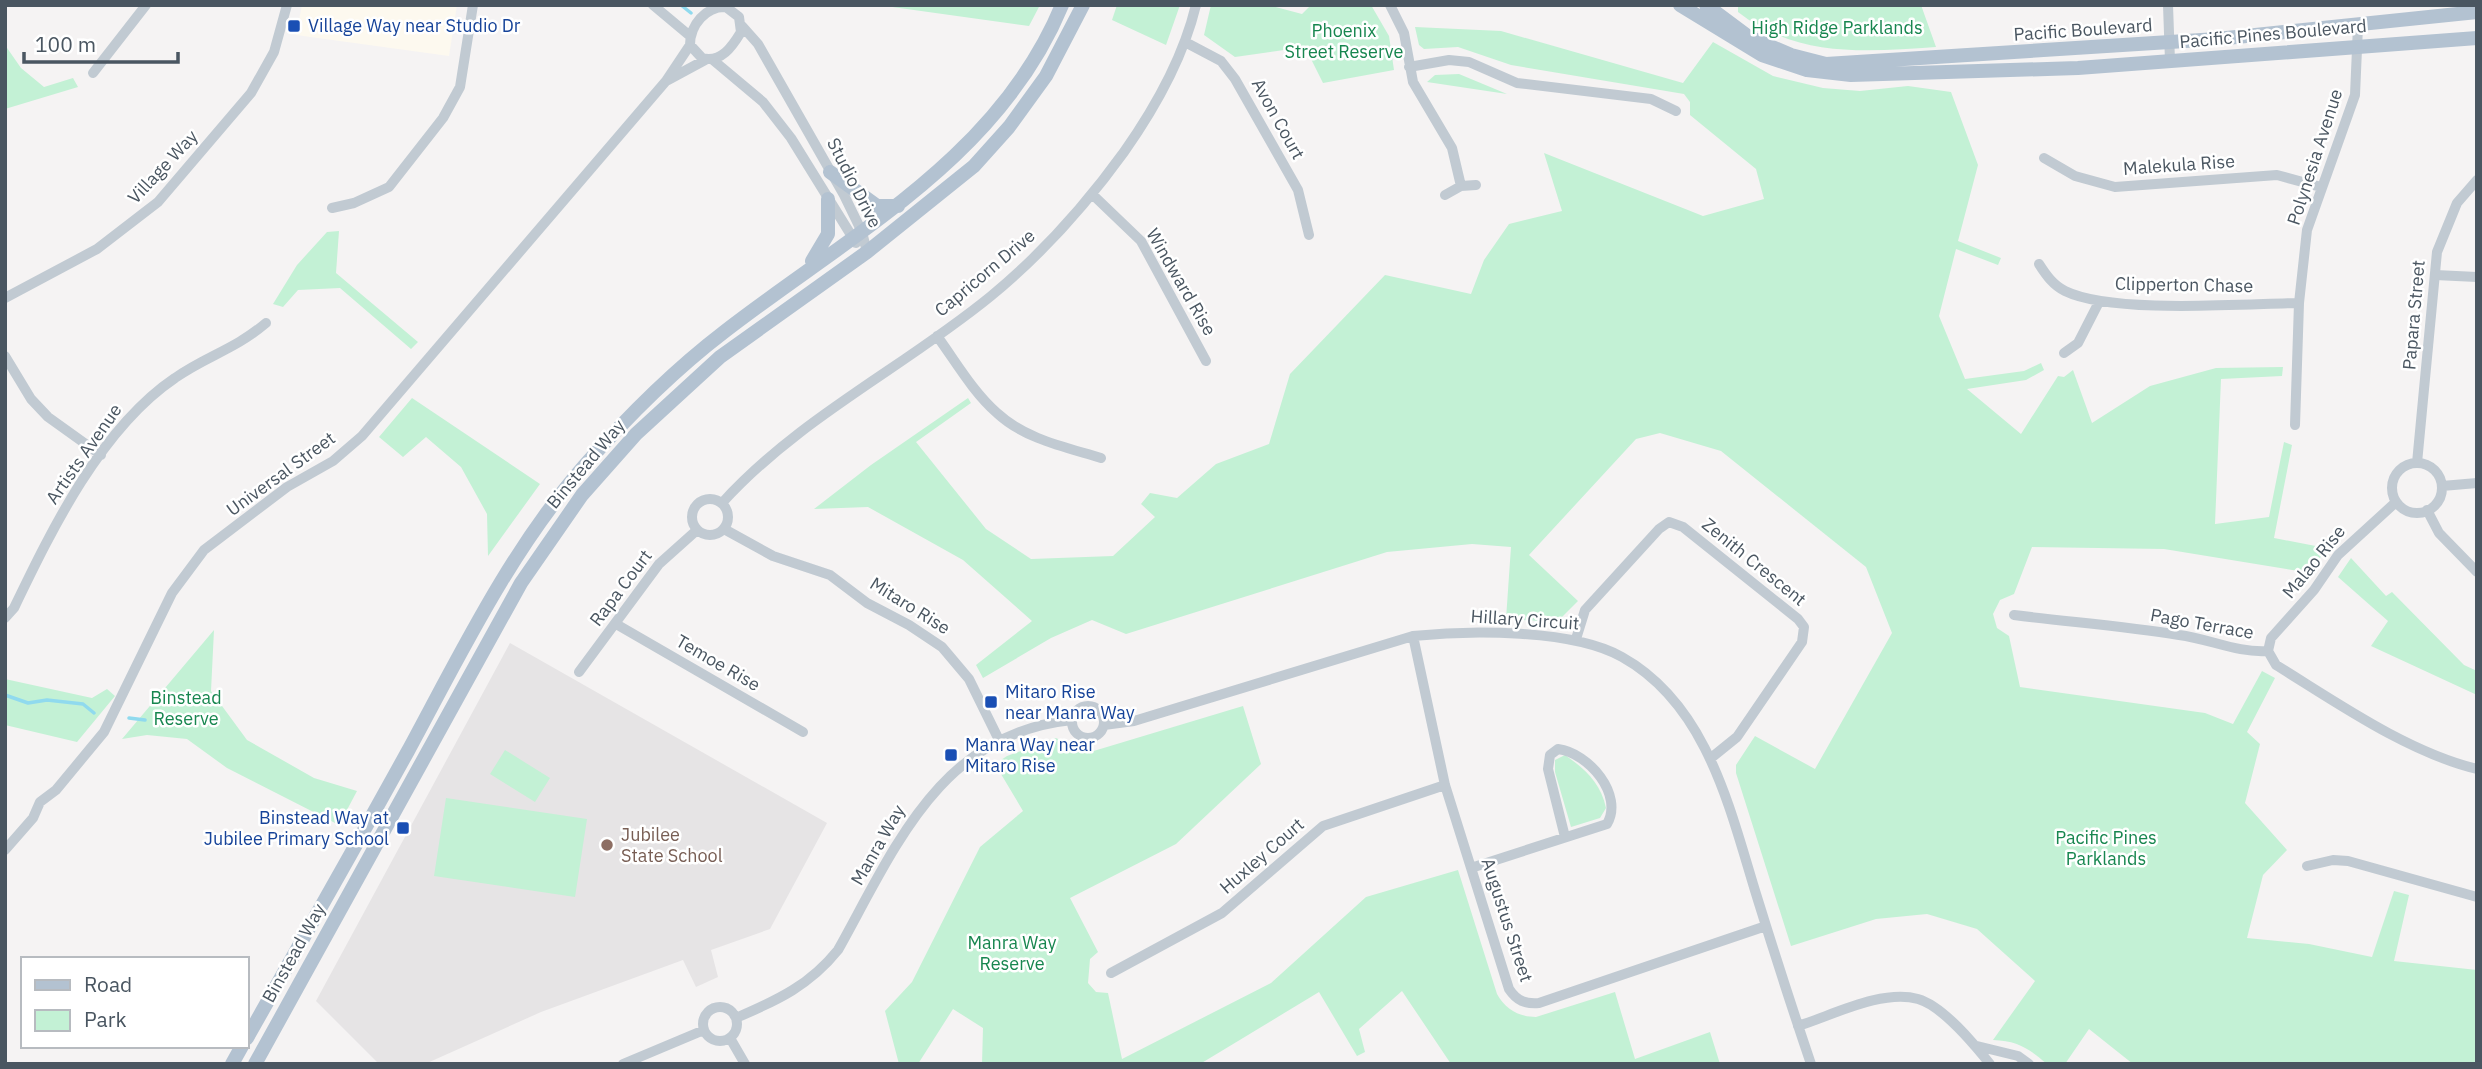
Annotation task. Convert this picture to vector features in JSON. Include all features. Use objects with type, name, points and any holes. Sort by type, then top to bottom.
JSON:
[{"type":"main road","name":"Binstead Way","points":[[248,1036],[480,617],[528,539],[580,470],[649,396],[692,357],[898,206],[964,149],[995,116],[1029,69],[1062,5]]},
{"type":"main road","name":"Binstead Way","points":[[255,1064],[514,594],[582,495],[636,434],[711,365],[867,253],[974,166],[1009,127],[1046,76],[1083,5]]},
{"type":"main road","name":"Pacific Pines Boulevard","points":[[1680,5],[1742,45],[1784,64],[1851,75],[2170,61],[2477,38]]},
{"type":"main road","name":"Pacific Boulevard","points":[[1706,5],[1749,37],[1791,55],[1826,64],[2170,43],[2477,12]]},
{"type":"main road","points":[[830,172],[877,206],[898,206]]},
{"type":"main road","points":[[792,282],[826,242],[830,218],[828,199]]},
{"type":"main road","points":[[232,1064],[241,1048]]},
{"type":"street","points":[[93,73],[146,5]]},
{"type":"street","name":"Village Way","points":[[5,298],[97,249],[158,202],[251,93],[274,52],[287,5]]},
{"type":"street","points":[[332,208],[354,203],[388,187],[443,118],[460,87],[473,5]]},
{"type":"street","points":[[653,5],[690,41],[697,56],[709,60],[734,44],[741,16],[726,7],[713,7],[699,21],[690,41]]},
{"type":"street","name":"Capricorn Drive","points":[[722,503],[754,470],[814,420],[937,336],[1022,269],[1093,195],[1153,107],[1185,42],[1196,5]]},
{"type":"street","points":[[1390,5],[1404,33],[1409,66],[1421,98],[1452,148],[1461,186]]},
{"type":"street","points":[[2168,5],[2170,61]]},
{"type":"street","name":"Studio Drive","points":[[741,16],[830,172],[867,253]]},
{"type":"street","name":"Polynesia Avenue","points":[[2295,425],[2299,303],[2307,230],[2321,187],[2350,117],[2358,80],[2358,26]]},
{"type":"street","name":"Universal Street","points":[[5,850],[33,818],[40,802],[57,790],[104,732],[172,593],[204,551],[287,487],[332,461],[362,436],[666,81],[690,41]]},
{"type":"street","name":"Avon Court","points":[[1185,42],[1220,61],[1235,79],[1298,190],[1310,235]]},
{"type":"street","name":"Universal Street","points":[[666,81],[709,60]]},
{"type":"street","name":"Studio Drive","points":[[709,60],[763,102],[791,138],[828,199],[857,235]]},
{"type":"street","points":[[1409,66],[1449,60],[1469,62],[1517,83],[1651,99],[1676,111]]},
{"type":"street","name":"Malekula Rise","points":[[2044,158],[2075,176],[2115,187],[2277,175],[2321,187]]},
{"type":"street","name":"Papara Street","points":[[2417,463],[2437,252],[2457,203],[2477,180]]},
{"type":"street","points":[[1445,195],[1461,186],[1476,185]]},
{"type":"street","name":"Windward Rise","points":[[1093,195],[1141,242],[1206,361]]},
{"type":"street","name":"Clipperton Chase","points":[[2039,264],[2049,279],[2064,290],[2099,302],[2299,303]]},
{"type":"street","points":[[2435,275],[2477,277]]},
{"type":"street","points":[[2064,353],[2078,343],[2099,302]]},
{"type":"street","name":"Artists Avenue","points":[[5,618],[14,608],[65,510],[101,455],[134,412],[175,377],[243,343],[266,323]]},
{"type":"street","points":[[937,336],[997,413],[1039,438],[1101,458]]},
{"type":"street","points":[[5,356],[39,408],[101,455]]},
{"type":"street","points":[[2417,463],[2434,469],[2441,486],[2438,500],[2427,510],[2410,512],[2396,502],[2392,494],[2395,476],[2408,464],[2417,463]]},
{"type":"street","points":[[2441,486],[2477,483]]},
{"type":"street","points":[[708,499],[722,503],[728,514],[724,529],[710,535],[697,530],[692,517],[696,506],[708,499]]},
{"type":"street","name":"Malao Rise","points":[[2268,651],[2271,638],[2314,590],[2338,555],[2396,502]]},
{"type":"street","points":[[2427,510],[2439,533],[2477,572]]},
{"type":"street","name":"Zenith Crescent","points":[[1576,639],[1585,610],[1659,529],[1670,522],[1683,527],[1798,619],[1804,627],[1802,642],[1737,737],[1711,758]]},
{"type":"street","name":"Mitaro Rise","points":[[724,529],[773,556],[830,575],[867,603],[909,625],[942,647],[969,679],[999,740]]},
{"type":"street","name":"Rapa Court","points":[[579,672],[659,564],[697,530]]},
{"type":"street","name":"Pago Terrace","points":[[2014,615],[2178,635],[2215,641],[2238,650],[2268,651],[2276,665],[2369,722],[2436,755],[2477,769]]},
{"type":"street","name":"Temoe Rise","points":[[616,624],[803,732]]},
{"type":"street","name":"Hillary Circuit","points":[[1104,725],[1134,721],[1413,636],[1449,632],[1576,639],[1623,657],[1652,679],[1682,712],[1711,758],[1811,1064]]},
{"type":"street","name":"Augustus Street","points":[[1413,636],[1445,785],[1509,989],[1522,1002],[1530,1004],[1766,926]]},
{"type":"street","points":[[1093,707],[1102,714],[1104,725],[1097,736],[1085,738],[1074,732],[1072,720],[1077,710],[1093,707]]},
{"type":"street","name":"Manra Way","points":[[736,1018],[790,995],[824,968],[838,950],[915,814],[954,770],[999,740],[1034,725],[1072,720]]},
{"type":"street","points":[[1471,868],[1607,824],[1614,812],[1612,799],[1592,765],[1569,750],[1558,749],[1550,755],[1548,769],[1565,837]]},
{"type":"street","name":"Huxley Court","points":[[1111,973],[1222,913],[1324,826],[1445,785]]},
{"type":"street","points":[[2307,866],[2333,860],[2347,861],[2477,897]]},
{"type":"street","points":[[1798,1026],[1872,1002],[1905,997],[1918,999],[1939,1010],[1975,1045],[1990,1064]]},
{"type":"street","points":[[716,1007],[726,1008],[736,1018],[737,1029],[730,1038],[715,1041],[704,1030],[706,1014],[716,1007]]},
{"type":"street","points":[[623,1064],[704,1030]]},
{"type":"street","points":[[730,1038],[745,1064]]},
{"type":"street","points":[[1975,1045],[2022,1062]]},
{"type":"shaded area","points":[[302,5],[457,5],[449,56],[296,35]]},
{"type":"shaded area","name":"Jubilee State School","points":[[510,643],[827,823],[770,929],[711,950],[718,977],[696,987],[683,960],[541,1012],[425,1064],[379,1064],[316,1001]]},
{"type":"green space","points":[[878,5],[1040,5],[1029,26]]},
{"type":"green space","points":[[1117,5],[1180,5],[1166,45],[1112,20]]},
{"type":"green space","name":"Phoenix Street Reserve","points":[[1211,5],[1268,5],[1302,14],[1311,5],[1371,5],[1389,36],[1394,70],[1323,83],[1305,47],[1235,57],[1204,35]]},
{"type":"green space","name":"High Ridge Parklands","points":[[1738,5],[1921,5],[1936,47],[1858,50],[1808,45],[1761,27],[1738,12]]},
{"type":"green space","name":"Pacific Pines Parklands","points":[[1415,27],[1501,31],[1683,83],[1713,42],[1773,76],[1823,88],[1860,91],[1908,86],[1951,92],[1978,165],[1958,241],[2001,258],[1998,265],[1956,249],[1939,316],[1965,379],[2024,371],[2041,363],[2044,370],[2026,380],[1967,389],[2021,434],[2058,376],[2064,377],[2073,370],[2092,423],[2150,386],[2216,368],[2283,367],[2282,376],[2221,379],[2215,524],[2269,517],[2284,442],[2292,445],[2274,538],[2326,548],[2311,573],[2164,549],[2032,547],[2014,594],[2000,600],[1993,614],[1997,628],[2009,636],[2020,687],[2205,713],[2233,724],[2262,671],[2275,678],[2247,732],[2260,744],[2245,803],[2287,850],[2263,875],[2247,938],[2309,944],[2372,957],[2394,891],[2409,895],[2394,961],[2477,970],[2477,1064],[2133,1064],[2089,1029],[2065,1064],[2047,1064],[2022,1046],[1993,1040],[2035,981],[1977,929],[1927,914],[1876,919],[1791,946],[1736,773],[1736,765],[1755,736],[1815,769],[1892,633],[1866,567],[1721,451],[1660,433],[1636,439],[1529,555],[1578,601],[1557,622],[1506,619],[1511,547],[1472,544],[1387,552],[1126,634],[1092,620],[1051,638],[983,678],[976,665],[1032,621],[963,560],[868,507],[814,509],[871,465],[968,398],[971,403],[916,442],[986,529],[1031,559],[1113,556],[1155,517],[1141,504],[1150,493],[1177,498],[1216,464],[1269,444],[1290,374],[1385,275],[1471,294],[1484,260],[1509,224],[1562,211],[1544,153],[1703,216],[1764,199],[1756,169],[1690,115],[1690,102],[1684,94],[1511,65],[1458,47],[1424,49],[1419,45]]},
{"type":"green space","points":[[5,45],[21,68],[44,87],[73,78],[78,87],[5,109]]},
{"type":"green space","points":[[1459,74],[1507,94],[1427,82],[1435,75]]},
{"type":"green space","points":[[339,231],[336,273],[418,342],[411,349],[340,288],[298,290],[283,307],[273,304],[297,265],[327,232]]},
{"type":"green space","points":[[412,398],[540,484],[488,556],[487,514],[461,467],[426,437],[403,457],[379,437]]},
{"type":"green space","points":[[2351,558],[2386,596],[2392,592],[2464,665],[2477,671],[2477,695],[2371,646],[2388,621],[2338,577]]},
{"type":"green space","name":"Binstead Reserve","points":[[214,630],[211,691],[247,740],[314,778],[357,791],[339,825],[227,768],[187,739],[147,735],[122,739]]},
{"type":"green space","points":[[5,679],[92,698],[107,689],[115,696],[77,742],[5,725]]},
{"type":"green space","name":"Manra Way Reserve","points":[[1243,706],[1261,764],[1176,844],[1070,898],[1098,952],[1090,959],[1088,983],[1096,992],[1108,993],[1122,1059],[1271,983],[1366,897],[1458,870],[1497,994],[1508,1008],[1524,1016],[1536,1017],[1615,992],[1635,1059],[1710,1032],[1720,1064],[1451,1064],[1402,991],[1359,1029],[1365,1052],[1357,1056],[1319,992],[1200,1064],[982,1064],[983,1028],[953,1009],[918,1064],[899,1064],[885,1011],[912,982],[980,847],[1023,811],[995,764],[1007,756],[1056,738],[1087,753]]},
{"type":"green space","points":[[505,750],[550,778],[535,802],[490,774]]},
{"type":"green space","points":[[1565,755],[1591,777],[1604,799],[1606,808],[1600,818],[1571,827],[1555,772],[1555,760]]},
{"type":"green space","points":[[446,798],[587,819],[575,897],[434,876]]},
{"type":"waterway","points":[[681,5],[691,13]]},
{"type":"waterway","points":[[5,695],[28,703],[47,700],[83,704],[94,713]]},
{"type":"waterway","points":[[129,718],[145,720]]},
{"type":"place","name":"Village Way near Studio Dr","points":[[294,26]]},
{"type":"place","name":"Mitaro Rise near Manra Way","points":[[991,702]]},
{"type":"place","name":"Manra Way near Mitaro Rise","points":[[951,755]]},
{"type":"place","name":"Binstead Way at Jubilee Primary School","points":[[403,828]]},
{"type":"place","name":"Jubilee State School","points":[[607,845]]}]
